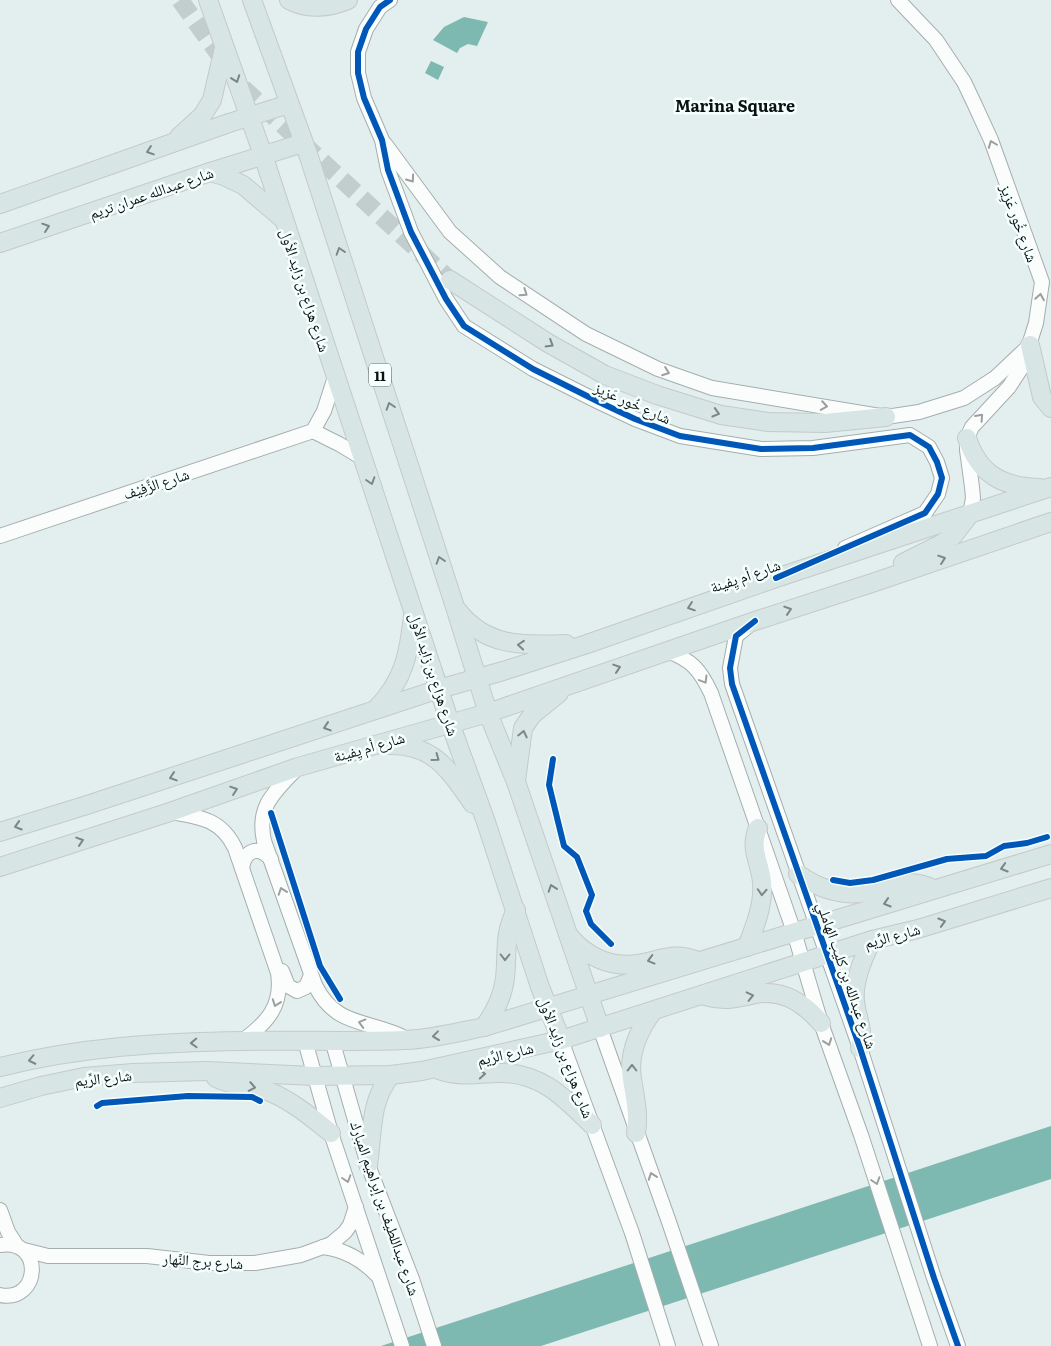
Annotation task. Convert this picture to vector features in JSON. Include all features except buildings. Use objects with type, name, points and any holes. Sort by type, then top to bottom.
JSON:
[{"type":"main road","name":"شارع هزاع بن زايد الأول","points":[[208,0],[263,155],[450,723],[486,822],[548,1008],[561,1040]]},
{"type":"main road","name":"11","points":[[252,0],[312,164],[488,713],[516,782],[600,1028]]},
{"type":"main road","points":[[289,0],[300,5],[320,7],[348,0]]},
{"type":"main road","points":[[173,143],[207,110],[215,92],[224,47]]},
{"type":"main road","points":[[0,204],[249,116],[289,104]]},
{"type":"main road","name":"شارع عبدالله عمران تريم","points":[[0,243],[210,172],[303,143]]},
{"type":"main road","points":[[210,172],[243,185],[283,219]]},
{"type":"main road","points":[[450,280],[548,343],[605,375],[657,395],[720,415],[768,422],[825,423],[886,416]]},
{"type":"main road","points":[[1030,345],[1042,397],[1051,408]]},
{"type":"main road","points":[[967,438],[971,451],[978,463],[987,473],[998,480],[1022,488],[1050,488]]},
{"type":"main road","name":"شارع أم يِفينة","points":[[0,832],[104,800],[439,689],[478,679],[587,644],[776,578],[1050,488]]},
{"type":"main road","points":[[875,582],[897,566],[953,536],[970,514]]},
{"type":"main road","name":"شارع أم يِفينة","points":[[0,867],[170,812],[298,767],[488,713],[571,683],[1051,522]]},
{"type":"main road","points":[[455,607],[479,631],[499,641],[520,645],[587,644]]},
{"type":"main road","points":[[374,711],[390,694],[401,673],[410,643],[413,610]]},
{"type":"main road","points":[[516,782],[522,738],[528,720],[536,710],[571,683]]},
{"type":"main road","points":[[373,745],[404,744],[419,748],[433,756],[452,774],[486,822]]},
{"type":"main road","points":[[747,947],[760,912],[762,892],[762,881],[754,850],[754,837],[758,828]]},
{"type":"main road","name":"شارع الرِّيم","points":[[0,1067],[49,1056],[140,1044],[407,1040],[442,1036],[484,1027],[589,996],[1051,854]]},
{"type":"main road","points":[[798,874],[818,886],[851,893],[868,892],[906,882],[925,885],[934,889]]},
{"type":"main road","name":"شارع الرِّيم","points":[[0,1098],[41,1086],[84,1077],[133,1073],[207,1071],[314,1076],[391,1075],[434,1068],[561,1040],[872,940],[918,929],[1051,888]]},
{"type":"main road","points":[[484,1027],[492,1016],[502,991],[505,978],[507,934],[516,910]]},
{"type":"main road","points":[[568,934],[578,947],[591,956],[609,963],[622,965],[638,964],[678,955],[698,961]]},
{"type":"main road","points":[[860,1048],[862,1037],[855,994],[862,963],[872,940]]},
{"type":"main road","points":[[702,996],[733,1000],[757,994],[778,994],[801,1004],[821,1023]]},
{"type":"main road","points":[[636,1133],[638,1108],[631,1064],[633,1050],[640,1030],[653,1011]]},
{"type":"main road","points":[[434,1068],[448,1073],[463,1075],[516,1074],[533,1079],[550,1086],[592,1125]]},
{"type":"main road","points":[[207,1071],[223,1082],[267,1090],[332,1133]]},
{"type":"main road","points":[[368,1165],[374,1107],[383,1084],[391,1075]]},
{"type":"street","name":"شارع خُور عَزِيز","points":[[390,0],[380,7],[366,29],[358,52],[358,73],[364,98],[382,140],[388,170],[411,232],[446,299],[464,326],[533,368],[628,416],[680,436],[761,449],[813,448],[910,435],[928,447],[937,462],[942,478],[938,494],[925,513],[776,578]]},
{"type":"street","name":"شارع خُور عَزِيز","points":[[898,0],[936,40],[964,82],[991,140],[1042,282],[1036,323],[1030,345],[1016,378],[972,427],[967,438]]},
{"type":"street","points":[[382,140],[450,232],[500,277],[586,334],[658,369],[712,388],[886,416],[919,412],[964,398],[995,378],[1030,345]]},
{"type":"street","points":[[335,377],[324,411],[312,431],[364,459]]},
{"type":"street","name":"شارع الزَّفِيْف","points":[[0,536],[312,431]]},
{"type":"street","points":[[967,438],[972,492],[970,514]]},
{"type":"street","name":"شارع عبدالله بن كليب الهاملي","points":[[755,621],[736,636],[730,668],[732,684],[828,954],[958,1346]]},
{"type":"street","points":[[667,651],[684,657],[696,669],[704,678],[714,703],[794,932],[821,1023],[861,1135],[930,1346]]},
{"type":"street","points":[[714,703],[726,697],[732,696],[738,699]]},
{"type":"street","points":[[298,767],[266,804],[261,828],[311,975],[323,1000],[341,1015],[352,1021],[387,1030],[407,1040]]},
{"type":"street","points":[[170,812],[196,816],[211,821],[223,829],[235,848],[278,973],[279,992],[273,1011],[265,1023],[242,1041]]},
{"type":"street","points":[[242,868],[243,860],[249,853],[257,851],[265,853],[271,859]]},
{"type":"street","points":[[266,937],[275,949],[286,982],[292,990],[302,990],[306,987],[311,975]]},
{"type":"street","points":[[600,1028],[669,1222],[710,1346]]},
{"type":"street","name":"شارع عبداللطيف بن إبراهيم المبارك","points":[[332,1040],[368,1165],[412,1279],[434,1346]]},
{"type":"street","name":"شارع هزاع بن زايد الأول","points":[[561,1040],[632,1233],[668,1346]]},
{"type":"street","name":"شارع عبداللطيف بن إبراهيم المبارك","points":[[305,1041],[332,1133],[402,1346]]},
{"type":"street","name":"شارع برج النَّهار","points":[[0,1245],[10,1244],[39,1255],[148,1256],[232,1264],[278,1260],[323,1247],[339,1239],[350,1225],[356,1207]]},
{"type":"street","points":[[0,1210],[8,1232],[31,1262],[32,1276]]},
{"type":"street","name":"شارع برج النَّهار","points":[[323,1247],[348,1253],[359,1259],[379,1277]]},
{"type":"street","name":"شارع برج النَّهار","points":[[0,1295],[11,1296],[18,1293],[29,1283],[32,1276],[50,1263],[80,1256]]},
{"type":"water","points":[[464,17],[488,22],[477,46],[468,44],[460,48],[457,53],[433,40],[444,27]]},
{"type":"water","points":[[431,61],[444,67],[438,80],[425,73]]},
{"type":"water","points":[[1051,1126],[1051,1179],[541,1346],[381,1346]]},
{"type":"tunnel","points":[[180,0],[243,88],[450,280]]},
{"type":"cycle path","points":[[390,0],[380,7],[366,29],[358,52],[358,73],[364,98],[382,140],[388,170],[411,232],[446,299],[464,326],[533,369],[635,419],[680,436],[761,449],[813,448],[910,435],[929,447],[937,462],[942,478],[938,494],[925,513],[776,578]]},
{"type":"cycle path","points":[[755,621],[736,636],[730,668],[732,684],[860,1048],[934,1278],[958,1346]]},
{"type":"cycle path","points":[[553,759],[549,785],[564,846],[577,857],[592,895],[586,911],[591,924],[611,944]]},
{"type":"cycle path","points":[[271,813],[320,966],[340,999]]},
{"type":"cycle path","points":[[833,880],[850,883],[873,880],[947,859],[986,856],[1004,846],[1027,843],[1047,837]]},
{"type":"cycle path","points":[[97,1106],[102,1103],[188,1096],[252,1097],[260,1101]]},
{"type":"district","name":"Marina Square","points":[[735,105]]}]
